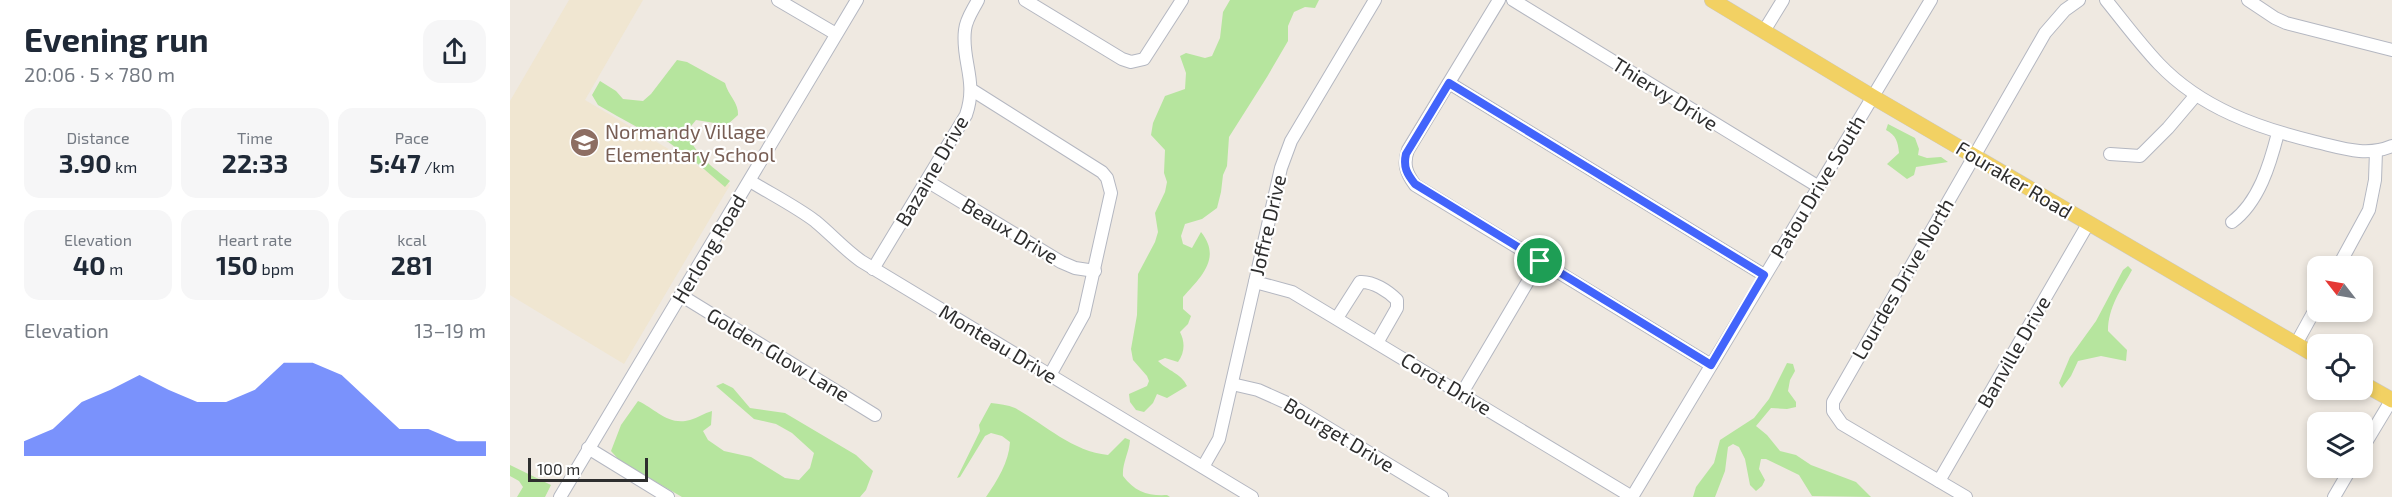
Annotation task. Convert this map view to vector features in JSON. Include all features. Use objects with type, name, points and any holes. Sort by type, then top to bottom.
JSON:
[{"type":"main road","name":"Fouraker Road","points":[[1712,0],[1873,98],[2307,350]]},
{"type":"main road","points":[[2373,389],[2392,400]]},
{"type":"street","points":[[778,0],[836,34]]},
{"type":"street","name":"Herlong Road","points":[[560,497],[857,0]]},
{"type":"street","name":"Bazaine Drive","points":[[873,269],[963,122],[969,107],[972,90],[965,30],[968,17],[978,0]]},
{"type":"street","points":[[1025,0],[1122,59],[1140,61],[1158,40],[1182,0]]},
{"type":"street","name":"Joffre Drive","points":[[1203,467],[1219,439],[1279,176],[1291,141],[1375,0]]},
{"type":"street","points":[[1499,0],[1408,150],[1405,164],[1407,173],[1415,184],[1711,365]]},
{"type":"street","name":"Thiervy Drive","points":[[1513,0],[1819,187]]},
{"type":"street","points":[[1764,31],[1783,0]]},
{"type":"street","name":"Patou Drive South","points":[[1632,497],[1931,0]]},
{"type":"street","name":"Lourdes Drive North","points":[[1939,481],[1842,424],[1833,411],[1833,402],[2045,33],[2065,10],[2079,0]]},
{"type":"street","points":[[2106,0],[2159,65],[2196,95],[2238,117],[2278,133],[2352,151],[2376,151],[2392,146]]},
{"type":"street","points":[[2248,0],[2286,23],[2392,50]]},
{"type":"street","points":[[1449,83],[1764,275]]},
{"type":"street","points":[[972,90],[1102,172],[1107,178],[1111,193],[1084,315],[1050,375]]},
{"type":"street","points":[[2110,154],[2140,156],[2196,95]]},
{"type":"street","points":[[2232,222],[2244,213],[2263,180],[2278,133]]},
{"type":"street","points":[[2344,256],[2369,210],[2375,180],[2376,151]]},
{"type":"street","name":"Monteau Drive","points":[[750,181],[812,219],[843,249],[873,269],[1252,497]]},
{"type":"street","name":"Beaux Drive","points":[[927,182],[1061,262],[1095,271]]},
{"type":"street","name":"Banville Drive","points":[[1939,481],[2088,224]]},
{"type":"street","points":[[1462,393],[1540,261]]},
{"type":"street","points":[[1336,318],[1360,282],[1368,281],[1391,294],[1397,300],[1397,308],[1377,343]]},
{"type":"street","name":"Corot Drive","points":[[1255,282],[1292,292],[1632,497]]},
{"type":"street","name":"Golden Glow Lane","points":[[682,296],[875,415]]},
{"type":"street","points":[[2296,344],[2308,322]]},
{"type":"street","name":"Bourget Drive","points":[[1232,384],[1258,390],[1287,403],[1442,497]]},
{"type":"street","points":[[2373,431],[2392,400]]},
{"type":"street","points":[[588,448],[668,497]]},
{"type":"street","points":[[2334,497],[2345,478]]},
{"type":"street","points":[[1939,481],[1966,497]]},
{"type":"shaded area","name":"Normandy Village Elementary School","points":[[569,0],[643,0],[585,100],[730,185],[624,364],[510,295],[510,101]]},
{"type":"green space","points":[[1230,0],[1319,0],[1315,8],[1305,7],[1294,12],[1288,26],[1288,41],[1229,137],[1227,166],[1223,175],[1217,208],[1202,219],[1185,224],[1181,236],[1183,244],[1192,248],[1201,232],[1210,250],[1209,259],[1207,267],[1183,297],[1183,309],[1191,316],[1188,324],[1180,332],[1184,347],[1178,362],[1165,358],[1158,361],[1181,378],[1187,386],[1167,398],[1157,394],[1153,403],[1144,412],[1136,410],[1130,402],[1129,394],[1147,386],[1149,381],[1133,360],[1131,349],[1137,315],[1138,274],[1155,242],[1158,232],[1155,213],[1167,182],[1164,173],[1165,150],[1151,135],[1153,123],[1165,96],[1185,89],[1186,73],[1180,56],[1186,53],[1205,58],[1212,56],[1220,38],[1223,12]]},
{"type":"green space","points":[[677,60],[687,62],[725,83],[737,107],[738,115],[727,125],[696,120],[687,131],[699,153],[730,181],[725,187],[648,127],[637,127],[617,116],[598,105],[592,95],[600,81],[616,91],[623,99],[643,101]]},
{"type":"green space","points":[[1888,124],[1915,138],[1919,149],[1918,155],[1927,158],[1941,157],[1948,162],[1916,167],[1914,175],[1907,179],[1887,164],[1899,153],[1896,139],[1886,130]]},
{"type":"green space","points":[[2128,266],[2132,270],[2113,306],[2108,331],[2127,350],[2126,361],[2101,356],[2078,361],[2062,388],[2059,383],[2070,357],[2096,321],[2123,270]]},
{"type":"green space","points":[[1787,363],[1793,364],[1795,371],[1788,391],[1796,402],[1796,407],[1771,408],[1756,426],[1780,451],[1796,455],[1811,465],[1856,482],[1871,497],[1812,496],[1799,475],[1766,459],[1761,459],[1759,469],[1765,480],[1756,491],[1750,485],[1745,459],[1739,447],[1733,444],[1728,447],[1725,471],[1715,497],[1693,497],[1696,487],[1714,463],[1720,440],[1754,418],[1769,399]]},
{"type":"green space","points":[[723,383],[733,388],[750,408],[785,413],[856,455],[873,471],[866,490],[860,497],[682,497],[620,461],[611,451],[621,425],[638,401],[675,421],[690,420],[712,411],[711,425],[703,431],[708,440],[724,451],[751,457],[785,478],[799,480],[810,468],[814,453],[792,433],[776,424],[754,419],[716,386]]},
{"type":"green space","points":[[991,403],[1015,408],[1071,443],[1095,453],[1108,455],[1125,438],[1130,440],[1123,476],[1132,486],[1142,492],[1170,497],[986,497],[1007,457],[1010,442],[1002,436],[991,433],[985,436],[960,477],[957,478],[980,431],[979,425]]},
{"type":"green space","points":[[510,465],[551,485],[545,497],[517,497],[523,487],[519,481],[510,476]]},
{"type":"place","name":"Normandy Village Elementary School","points":[[584,143]]},
{"type":"route","points":[[1449,83],[1764,275],[1711,365],[1540,261],[1415,184],[1409,177],[1405,164],[1406,154],[1449,83]]}]
